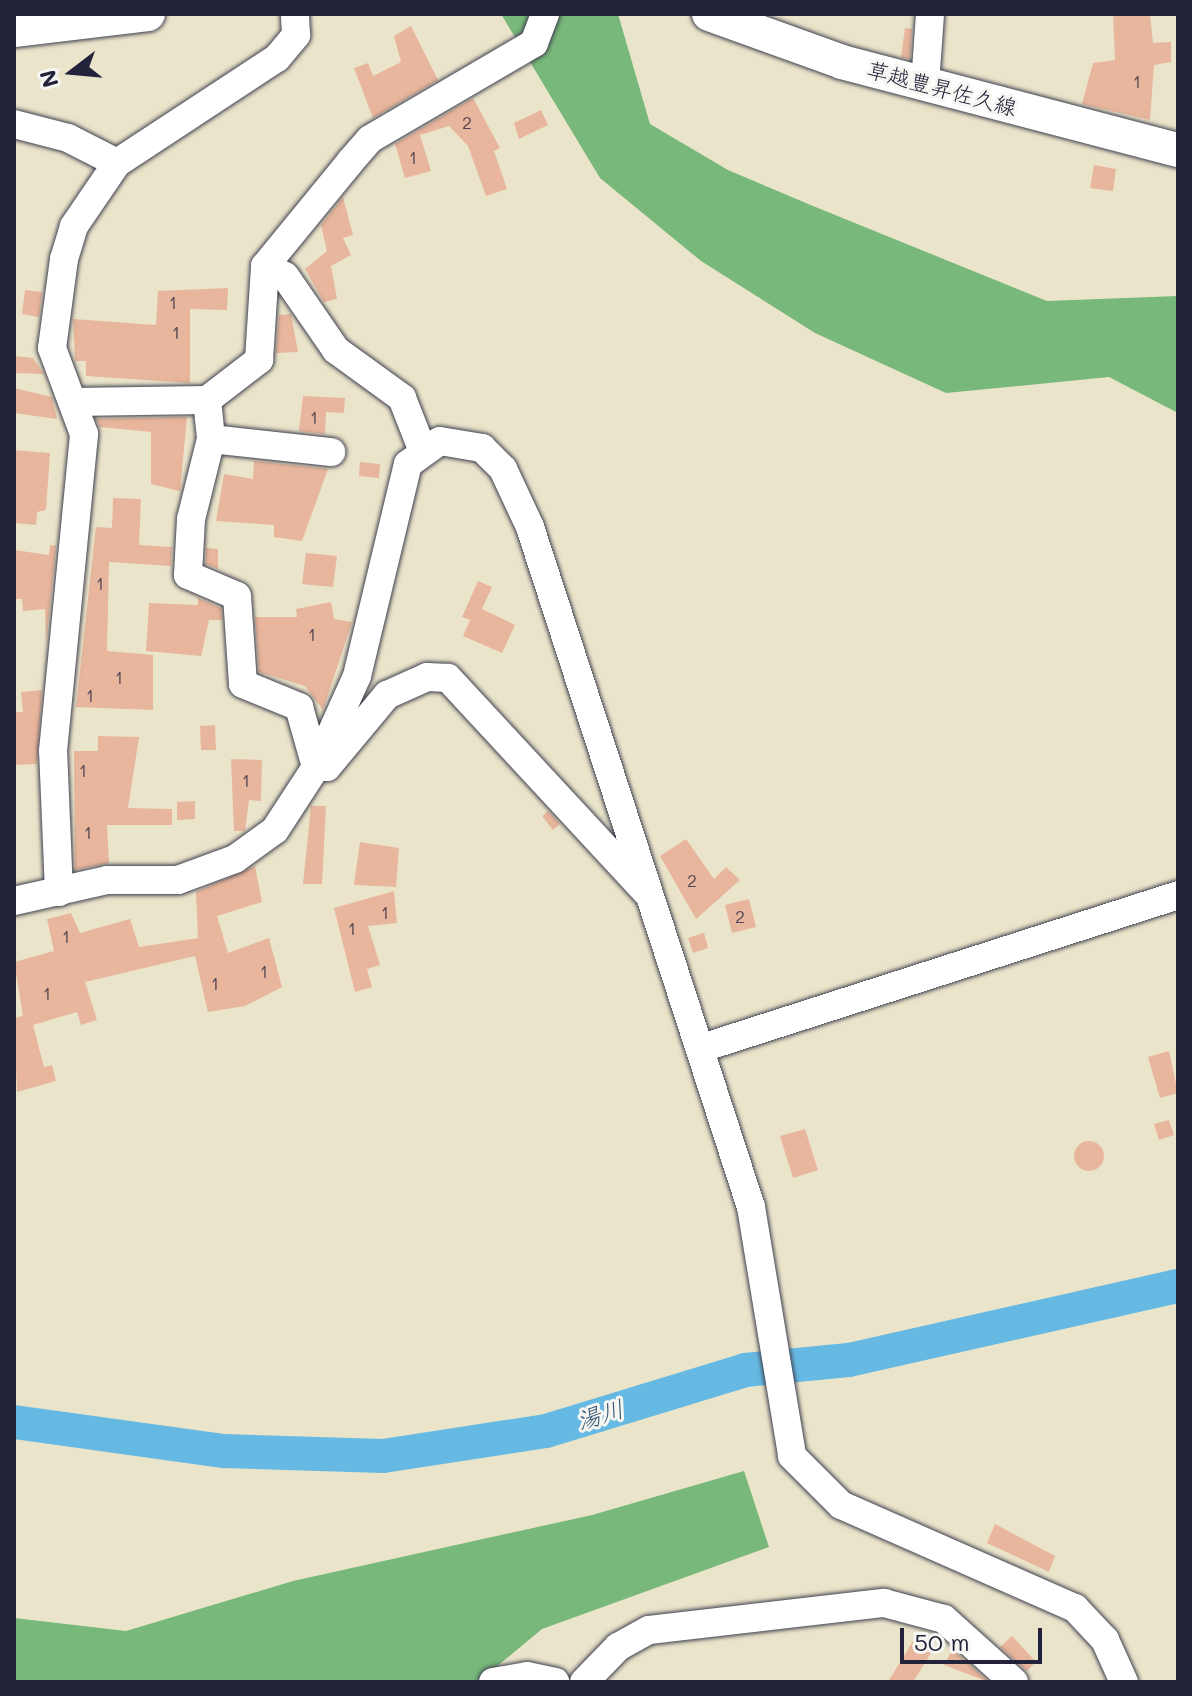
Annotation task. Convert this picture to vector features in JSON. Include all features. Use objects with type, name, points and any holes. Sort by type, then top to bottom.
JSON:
[{"type":"main road","points":[[14,30],[148,14]]},
{"type":"main road","name":"草越豊昇佐久線","points":[[709,14],[925,84],[1178,150]]},
{"type":"street","points":[[59,892],[53,751],[84,434],[52,348],[64,259],[74,226],[117,163],[277,58],[296,35],[295,14]]},
{"type":"street","points":[[73,402],[207,400],[259,360],[265,266],[370,139],[534,43],[545,14]]},
{"type":"street","points":[[925,84],[930,14]]},
{"type":"street","points":[[14,124],[117,163]]},
{"type":"street","points":[[265,266],[285,276],[336,350],[402,398],[422,449]]},
{"type":"street","points":[[207,400],[211,439],[191,519],[188,575],[237,596],[243,684],[299,707],[316,767]]},
{"type":"street","points":[[211,439],[331,452]]},
{"type":"street","points":[[14,901],[107,880],[178,880],[223,864],[275,830],[316,767],[357,676],[404,474],[422,449],[466,440],[495,460],[510,481],[702,1048],[751,1207],[789,1441],[798,1468],[841,1505],[1029,1582],[1075,1608],[1105,1640],[1124,1682]]},
{"type":"street","points":[[316,767],[327,767],[387,695],[427,677],[448,678],[652,898]]},
{"type":"street","points":[[702,1048],[1178,895]]},
{"type":"street","points":[[584,1682],[618,1647],[649,1630],[884,1603],[944,1619],[1014,1682]]},
{"type":"street","points":[[493,1682],[555,1682]]},
{"type":"green space","points":[[501,14],[618,14],[650,124],[728,170],[813,206],[1047,301],[1178,296],[1178,413],[1109,377],[946,393],[815,333],[701,261],[600,178]]},
{"type":"green space","points":[[744,1471],[769,1547],[542,1629],[478,1682],[14,1682],[14,1618],[126,1631],[293,1581],[592,1515]]},
{"type":"building","points":[[1113,14],[1150,14],[1153,43],[1171,42],[1171,62],[1154,65],[1150,120],[1082,104],[1093,63],[1115,60]]},
{"type":"building","points":[[411,26],[438,80],[373,118],[354,68],[368,63],[373,76],[401,62],[394,36]]},
{"type":"building","points":[[905,28],[912,29],[910,59],[901,57]]},
{"type":"building","points":[[473,98],[500,148],[494,151],[507,189],[486,196],[468,146],[449,126],[420,135],[431,171],[405,178],[395,144]]},
{"type":"building","points":[[541,110],[548,125],[519,139],[514,123]]},
{"type":"building","points":[[1094,165],[1116,169],[1113,191],[1090,188]]},
{"type":"building","points":[[343,197],[353,235],[343,238],[351,255],[331,266],[337,299],[324,302],[305,269],[327,251],[321,225]]},
{"type":"building","points":[[228,288],[227,310],[190,309],[190,383],[86,376],[86,361],[75,361],[73,319],[156,325],[158,291]]},
{"type":"building","points":[[25,290],[42,292],[39,317],[22,314]]},
{"type":"building","points":[[291,314],[298,352],[276,353],[279,315]]},
{"type":"building","points":[[14,356],[33,358],[44,374],[14,373]]},
{"type":"building","points":[[14,388],[52,397],[57,419],[14,413]]},
{"type":"building","points":[[303,396],[345,398],[344,413],[326,412],[325,434],[299,431]]},
{"type":"building","points":[[187,417],[180,491],[151,484],[151,432],[100,427],[96,419]]},
{"type":"building","points":[[14,450],[50,453],[46,510],[37,512],[36,525],[14,523]]},
{"type":"building","points":[[254,461],[328,469],[302,541],[274,537],[274,525],[216,521],[224,474],[253,479]]},
{"type":"building","points":[[360,462],[380,464],[379,478],[359,476]]},
{"type":"building","points":[[113,498],[141,499],[139,545],[172,547],[171,566],[109,562],[107,651],[153,655],[153,710],[76,707],[96,527],[112,528]]},
{"type":"building","points":[[50,545],[56,546],[46,644],[45,609],[23,611],[22,599],[14,599],[14,550],[49,555]]},
{"type":"building","points":[[206,548],[218,549],[218,569],[206,564]]},
{"type":"building","points":[[306,553],[337,556],[333,587],[302,584]]},
{"type":"building","points":[[478,581],[492,587],[482,609],[515,625],[502,653],[463,636],[470,620],[462,617]]},
{"type":"building","points":[[198,598],[221,608],[222,620],[209,620],[201,656],[146,651],[149,603],[198,605]]},
{"type":"building","points":[[331,602],[334,619],[352,622],[323,710],[305,686],[259,672],[255,617],[297,617],[296,609]]},
{"type":"building","points":[[42,690],[37,764],[14,765],[14,712],[23,712],[21,692]]},
{"type":"building","points":[[215,725],[216,750],[201,750],[200,726]]},
{"type":"building","points":[[98,736],[139,737],[128,808],[172,809],[172,825],[107,825],[109,863],[75,870],[74,751],[98,751]]},
{"type":"building","points":[[231,759],[262,760],[261,801],[249,800],[245,831],[234,831]]},
{"type":"building","points":[[195,801],[195,819],[177,820],[177,802]]},
{"type":"building","points":[[311,806],[326,806],[322,884],[303,884]]},
{"type":"building","points":[[548,811],[560,824],[553,830],[542,816]]},
{"type":"building","points":[[686,839],[714,879],[726,867],[740,880],[696,919],[660,856]]},
{"type":"building","points":[[360,842],[399,848],[396,887],[354,885]]},
{"type":"building","points":[[255,866],[262,902],[217,916],[228,953],[269,938],[282,987],[245,1006],[208,1012],[195,956],[85,982],[97,1020],[81,1025],[77,1012],[33,1025],[44,1067],[52,1065],[56,1081],[17,1092],[14,1018],[23,1016],[14,962],[54,951],[47,919],[71,913],[80,933],[130,919],[139,947],[198,938],[196,892]]},
{"type":"building","points":[[394,891],[397,923],[368,926],[380,965],[367,969],[372,987],[355,992],[334,908]]},
{"type":"building","points":[[749,899],[756,927],[732,933],[725,905]]},
{"type":"building","points":[[704,933],[708,948],[693,953],[688,938]]},
{"type":"building","points":[[1169,1051],[1178,1093],[1160,1098],[1148,1057]]},
{"type":"building","points":[[1169,1120],[1174,1135],[1159,1140],[1154,1124]]},
{"type":"building","points":[[805,1129],[818,1170],[793,1178],[780,1136]]},
{"type":"building","points":[[1089,1141],[1095,1142],[1103,1150],[1103,1162],[1095,1170],[1089,1171],[1083,1170],[1075,1162],[1074,1156],[1075,1150],[1083,1142]]},
{"type":"building","points":[[995,1524],[1055,1556],[1049,1572],[987,1543]]},
{"type":"building","points":[[1012,1636],[1036,1662],[1027,1671],[1000,1647]]},
{"type":"building","points":[[913,1641],[931,1653],[913,1682],[888,1682]]},
{"type":"building","points":[[952,1650],[955,1652],[989,1682],[944,1665]]},
{"type":"waterway","name":"湯川","points":[[14,1422],[224,1451],[383,1456],[546,1431],[745,1370],[849,1360],[1178,1286]]}]
